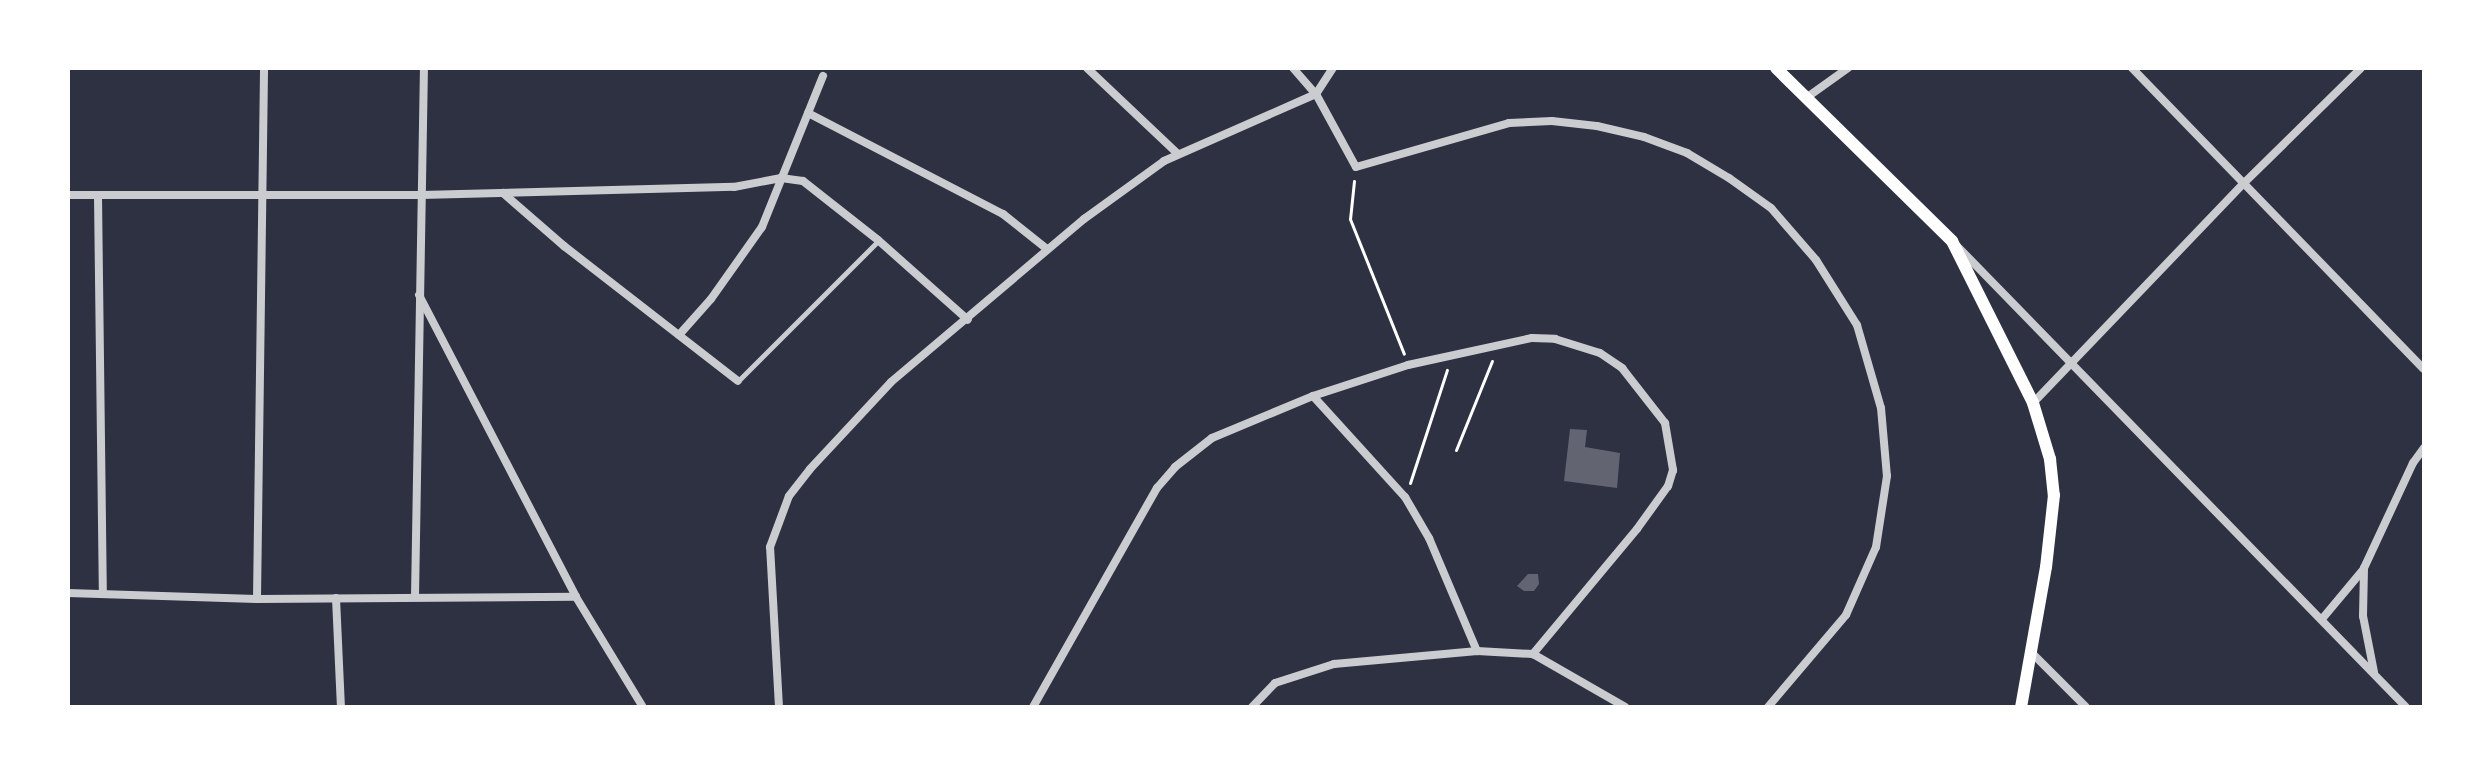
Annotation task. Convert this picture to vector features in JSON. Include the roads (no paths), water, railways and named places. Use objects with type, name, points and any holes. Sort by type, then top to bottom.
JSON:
[{"type":"main road","points":[[1776,68],[1952,241],[2033,403],[2050,459],[2054,495],[2046,567],[2021,707]]},
{"type":"street","points":[[257,599],[264,68]]},
{"type":"street","points":[[415,597],[424,68]]},
{"type":"street","points":[[1087,68],[1178,154]]},
{"type":"street","points":[[1293,68],[1316,94],[1356,167],[1509,123],[1552,121],[1597,126],[1644,137],[1687,153],[1729,178],[1771,208],[1816,260],[1857,325],[1881,408],[1887,476],[1876,547],[1846,615],[1768,707]]},
{"type":"street","points":[[779,707],[770,547],[789,496],[891,382],[968,320],[1047,249],[1178,154],[1316,94],[1333,68]]},
{"type":"street","points":[[1806,98],[1848,68]]},
{"type":"street","points":[[2132,68],[2424,369]]},
{"type":"street","points":[[2033,403],[2243,184],[2361,68]]},
{"type":"street","points":[[679,335],[711,299],[762,227],[823,76]]},
{"type":"street","points":[[808,113],[1003,214],[1047,249]]},
{"type":"street","points":[[68,195],[421,195],[734,187],[781,178],[803,181],[878,240],[968,320]]},
{"type":"street","points":[[502,193],[738,381]]},
{"type":"street","points":[[98,196],[103,593]]},
{"type":"street","points":[[1952,241],[2406,707]]},
{"type":"street","points":[[419,295],[576,597],[643,707]]},
{"type":"street","points":[[1033,707],[1157,488],[1175,467],[1212,438],[1313,396],[1408,365],[1532,338],[1555,339],[1600,353],[1622,368],[1665,423],[1673,470],[1668,486],[1637,529],[1533,654]]},
{"type":"street","points":[[1313,396],[1405,497],[1429,538],[1477,651]]},
{"type":"street","points":[[2322,619],[2364,568],[2413,463],[2424,448]]},
{"type":"street","points":[[2364,568],[2363,616],[2374,674]]},
{"type":"street","points":[[68,593],[257,599],[576,597]]},
{"type":"street","points":[[336,598],[341,707]]},
{"type":"street","points":[[1252,707],[1275,683],[1303,672],[1345,663],[1477,651],[1533,654],[1625,707]]},
{"type":"street","points":[[2030,651],[2086,707]]},
{"type":"lane","points":[[738,381],[878,240]]}]
